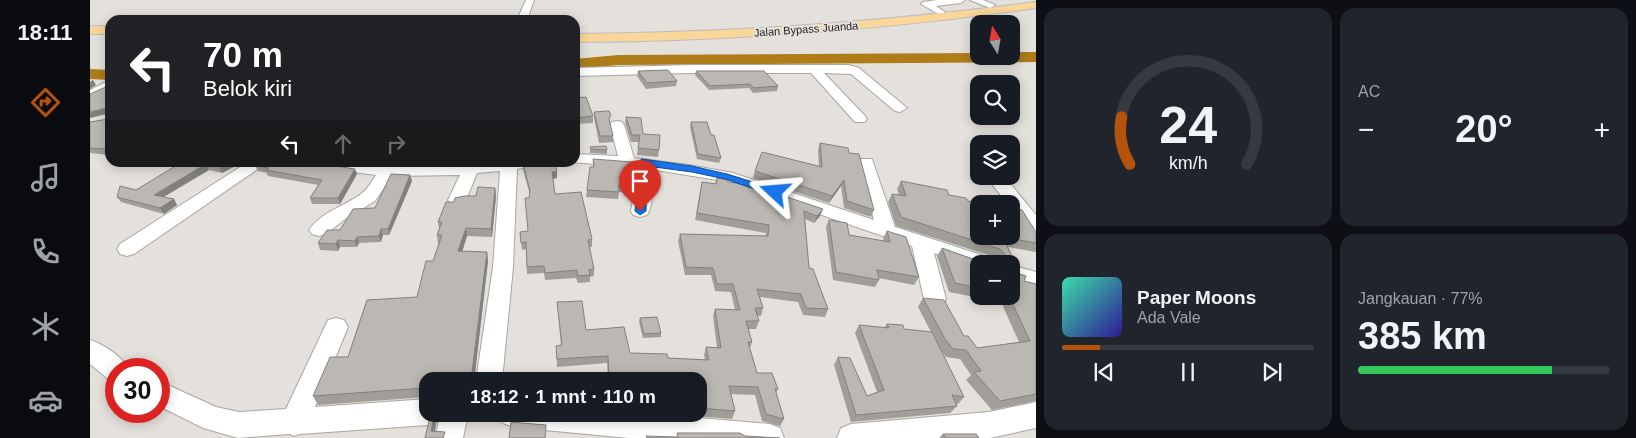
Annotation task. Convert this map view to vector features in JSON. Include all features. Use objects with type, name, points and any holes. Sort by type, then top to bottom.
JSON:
[{"type":"main road","name":"Jalan Bypass Juanda","points":[[580,33],[727,31],[813,25],[1033,0]]},
{"type":"main road","name":"Jalan Bypass Juanda","points":[[580,38],[873,25],[1036,5]]},
{"type":"main road","points":[[90,30],[105,30]]},
{"type":"main road","points":[[90,34],[105,34]]},
{"type":"street","points":[[524,15],[530,0]]},
{"type":"street","points":[[940,12],[926,4],[961,0]]},
{"type":"street","points":[[974,0],[990,5]]},
{"type":"street","points":[[580,72],[692,69],[854,70],[900,108]]},
{"type":"street","points":[[814,69],[860,119]]},
{"type":"street","points":[[90,82],[105,83]]},
{"type":"street","points":[[90,95],[105,86]]},
{"type":"street","points":[[617,125],[635,162],[643,192],[640,211]]},
{"type":"street","points":[[580,159],[635,162],[692,169],[727,177],[970,258]]},
{"type":"street","points":[[866,162],[887,230]]},
{"type":"street","points":[[127,249],[252,167]]},
{"type":"street","points":[[345,167],[357,169],[380,167]]},
{"type":"street","points":[[319,230],[338,215],[370,197],[390,167]]},
{"type":"street","points":[[411,167],[470,170],[490,167]]},
{"type":"street","points":[[490,372],[502,268],[509,167]]},
{"type":"street","points":[[457,200],[470,170]]},
{"type":"street","points":[[1002,185],[1036,228]]},
{"type":"street","points":[[921,242],[935,299]]},
{"type":"street","points":[[1020,275],[1036,280]]},
{"type":"street","points":[[294,423],[336,327]]},
{"type":"street","points":[[90,350],[105,362]]},
{"type":"street","points":[[170,398],[213,419],[239,426],[419,413]]},
{"type":"street","points":[[851,438],[989,425],[1036,415]]},
{"type":"street","points":[[449,438],[452,422]]},
{"type":"street","points":[[599,422],[770,438]]},
{"type":"building","points":[[668,70],[677,81],[647,83],[638,71]]},
{"type":"building","points":[[696,71],[764,71],[778,86],[754,88],[750,84],[710,86]]},
{"type":"building","points":[[105,87],[105,108],[90,112],[90,94]]},
{"type":"building","points":[[586,97],[593,116],[580,117],[580,98]]},
{"type":"building","points":[[609,111],[613,136],[600,136],[594,112]]},
{"type":"building","points":[[626,117],[641,118],[643,134],[660,135],[659,150],[638,148],[640,135],[632,135]]},
{"type":"building","points":[[105,120],[105,149],[90,148],[90,122]]},
{"type":"building","points":[[691,122],[707,122],[711,135],[714,135],[721,158],[698,154]]},
{"type":"building","points":[[820,143],[848,148],[849,153],[859,154],[874,210],[847,201],[844,180],[832,196],[755,171],[762,152],[822,167]]},
{"type":"building","points":[[606,146],[607,150],[591,149],[590,147]]},
{"type":"building","points":[[593,159],[633,162],[633,186],[619,185],[619,192],[587,190],[590,167],[594,167]]},
{"type":"building","points":[[174,167],[201,167],[154,195],[174,199],[160,208],[117,197],[120,186],[136,190]]},
{"type":"building","points":[[262,167],[342,167],[355,169],[338,198],[310,198],[322,180],[266,170],[269,168]]},
{"type":"building","points":[[524,167],[556,167],[557,171],[552,172],[555,194],[581,192],[592,239],[588,240],[594,269],[589,270],[590,275],[578,276],[577,270],[545,273],[544,266],[527,267],[526,242],[521,243],[520,232],[528,231],[525,198],[529,198],[530,191]]},
{"type":"building","points":[[391,174],[410,175],[388,229],[381,229],[379,236],[357,237],[355,241],[338,240],[336,244],[318,243],[327,230],[340,230],[353,209],[375,208]]},
{"type":"building","points":[[717,178],[728,180],[728,182],[751,185],[823,209],[817,216],[804,211],[809,268],[813,269],[828,309],[806,308],[801,294],[757,289],[763,308],[755,308],[759,321],[746,321],[752,342],[748,342],[757,373],[772,373],[778,389],[775,389],[784,419],[766,414],[758,387],[729,386],[735,411],[707,409],[707,372],[609,372],[608,356],[557,359],[556,346],[562,345],[557,302],[582,301],[586,330],[624,327],[630,353],[667,354],[668,358],[709,360],[706,347],[721,348],[715,309],[740,310],[733,284],[717,284],[713,268],[686,267],[680,234],[768,236],[769,225],[697,213],[702,182],[716,184]]},
{"type":"building","points":[[901,181],[947,190],[949,195],[966,198],[970,201],[970,239],[901,217],[892,194],[906,196]]},
{"type":"building","points":[[478,187],[495,188],[491,229],[466,228],[458,251],[487,252],[472,372],[419,372],[419,388],[313,396],[330,357],[348,357],[367,300],[417,297],[426,261],[433,261],[442,235],[437,235],[442,222],[438,222],[446,202],[454,202],[455,198],[464,196],[476,196]]},
{"type":"building","points":[[1020,210],[1036,232],[1036,243],[1020,240]]},
{"type":"building","points":[[829,220],[847,223],[849,235],[890,242],[887,231],[906,237],[919,277],[877,270],[879,280],[836,272]]},
{"type":"building","points":[[988,245],[1007,245],[1011,255],[1005,255],[1000,249]]},
{"type":"building","points":[[942,248],[970,258],[970,286],[955,283]]},
{"type":"building","points":[[1020,274],[1026,276],[1024,281],[1036,284],[1036,394],[1000,401],[974,372],[981,371],[966,350],[953,349],[945,339],[923,298],[944,300],[964,336],[968,336],[977,348],[1030,341],[1013,305],[1020,305]]},
{"type":"building","points":[[657,317],[661,333],[644,334],[640,318]]},
{"type":"building","points":[[887,324],[903,325],[904,329],[932,332],[964,397],[952,395],[957,406],[856,415],[838,357],[850,358],[867,396],[884,390],[859,325],[889,328]]},
{"type":"building","points":[[429,422],[433,422],[431,431],[445,432],[443,438],[425,438]]},
{"type":"building","points":[[511,422],[546,425],[545,438],[509,438]]},
{"type":"building","points":[[677,433],[740,433],[745,436],[780,438],[647,438],[646,436],[678,437]]},
{"type":"building","points":[[943,434],[976,434],[979,438],[946,438]]},
{"type":"waterway","points":[[580,64],[618,60],[1036,57]]},
{"type":"waterway","points":[[90,74],[105,75]]},
{"type":"route","points":[[640,211],[643,192],[642,162],[692,169],[727,177],[775,192]]}]
